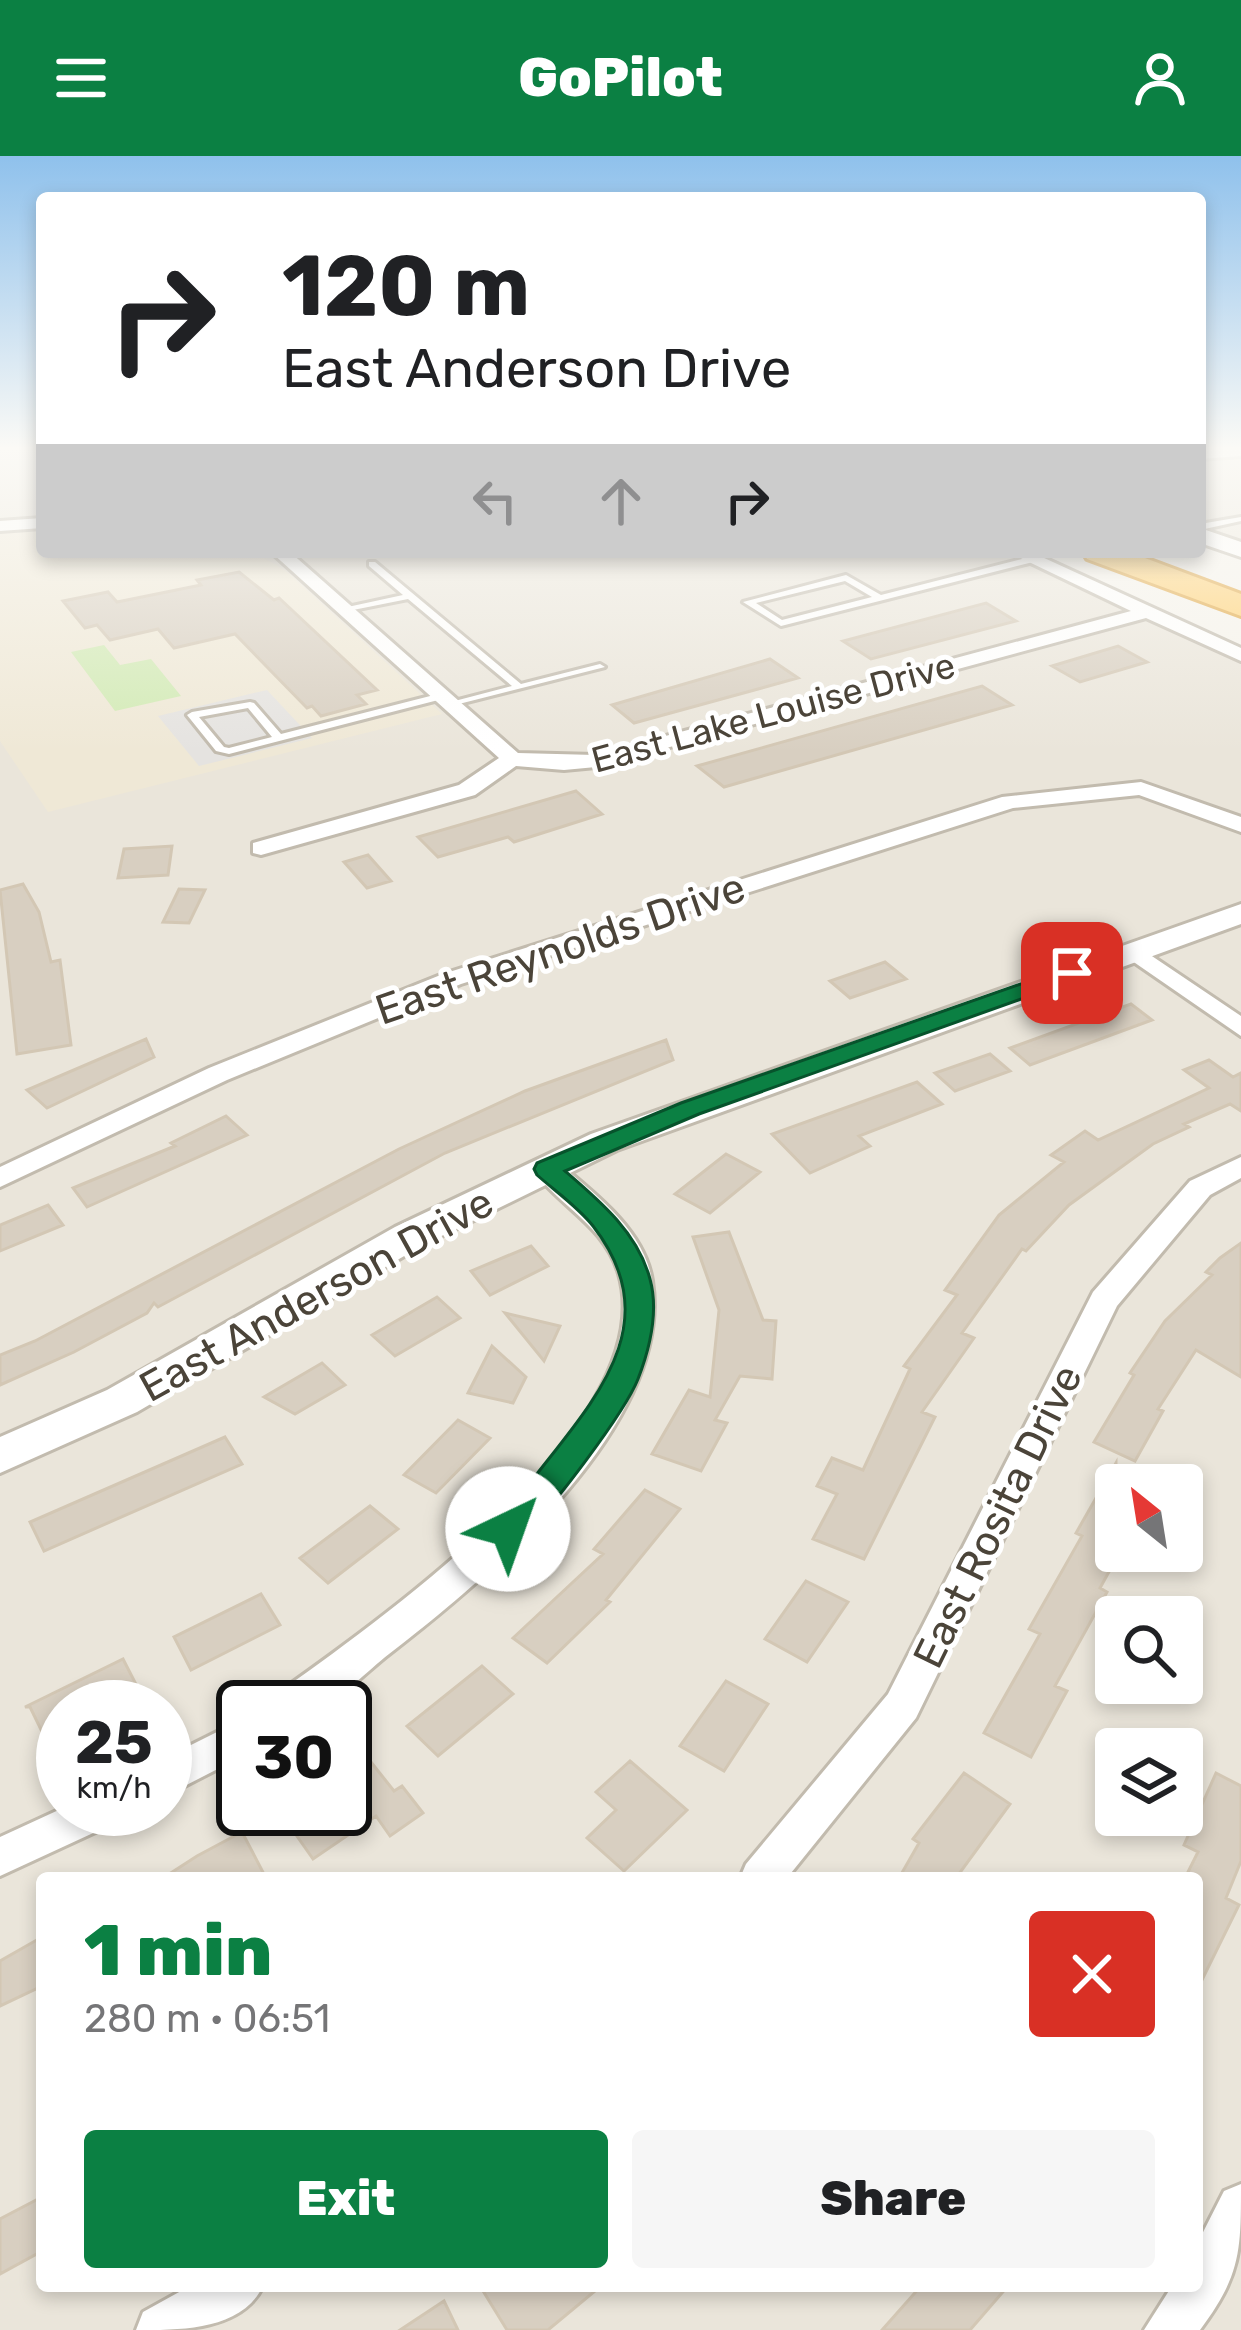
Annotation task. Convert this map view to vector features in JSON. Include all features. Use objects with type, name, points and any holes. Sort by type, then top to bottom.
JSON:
[{"type":"highway","points":[[1115,558],[1241,606]]},
{"type":"highway","points":[[1175,558],[1241,583]]},
{"type":"street","points":[[261,848],[467,790],[512,759],[289,558]]},
{"type":"street","points":[[1030,558],[1241,655]]},
{"type":"street","name":"East Lake Louise Drive","points":[[512,759],[564,764],[596,761],[1152,611]]},
{"type":"street","name":"East Reynolds Drive","points":[[4,1171],[218,1074],[519,956],[1010,802],[1142,788],[1241,825]]},
{"type":"street","name":"East Anderson Drive","points":[[0,1456],[122,1401],[409,1236],[547,1169],[690,1108],[1241,913]]},
{"type":"street","points":[[1134,951],[1241,1028]]},
{"type":"street","name":"East Rosita Drive","points":[[766,1872],[902,1706],[1104,1300],[1200,1188],[1241,1166]]},
{"type":"street","points":[[327,1680],[477,1562],[538,1497],[627,1373],[640,1315],[638,1283],[628,1256],[599,1215],[547,1169]]},
{"type":"street","points":[[0,1856],[44,1836]]},
{"type":"street","points":[[1203,2286],[1241,2208]]},
{"type":"street","points":[[161,2330],[228,2292]]},
{"type":"street","points":[[1168,2330],[1199,2292]]},
{"type":"lane","points":[[879,598],[846,578],[748,602],[781,623],[879,598],[1018,558]]},
{"type":"lane","points":[[372,564],[519,687]]},
{"type":"lane","points":[[346,610],[410,596]]},
{"type":"lane","points":[[279,738],[250,705],[192,715],[224,750],[519,687],[600,667]]},
{"type":"shaded area","points":[[0,548],[36,548],[36,558],[1030,558],[1241,655],[1241,2330],[0,2330]]},
{"type":"shaded area","points":[[0,548],[36,548],[36,558],[264,558],[285,570],[442,714],[48,812],[0,741]]},
{"type":"shaded area","points":[[267,690],[312,738],[199,766],[158,716]]},
{"type":"green space","points":[[104,645],[120,665],[151,659],[181,696],[115,711],[71,652]]},
{"type":"building","points":[[239,572],[274,600],[279,598],[377,690],[357,695],[366,704],[321,716],[312,706],[307,708],[235,634],[174,648],[158,629],[110,640],[97,625],[85,628],[63,601],[108,592],[117,602]]},
{"type":"building","points":[[986,603],[1016,621],[871,659],[843,641]]},
{"type":"building","points":[[1118,646],[1147,662],[1080,682],[1052,666]]},
{"type":"building","points":[[770,659],[798,678],[634,723],[612,705]]},
{"type":"building","points":[[982,686],[1012,705],[724,787],[697,766]]},
{"type":"building","points":[[576,791],[602,814],[514,842],[508,837],[438,857],[418,837]]},
{"type":"building","points":[[172,846],[168,875],[118,878],[124,849]]},
{"type":"building","points":[[368,855],[391,881],[367,888],[344,862]]},
{"type":"building","points":[[23,884],[39,912],[51,962],[60,960],[71,1045],[17,1054],[0,890]]},
{"type":"building","points":[[179,889],[205,890],[189,923],[163,922]]},
{"type":"building","points":[[885,962],[906,979],[850,998],[830,981]]},
{"type":"building","points":[[1131,1004],[1152,1020],[1030,1065],[1010,1048]]},
{"type":"building","points":[[146,1039],[154,1057],[47,1108],[27,1090]]},
{"type":"building","points":[[666,1040],[673,1060],[445,1153],[158,1307],[154,1303],[147,1313],[74,1352],[0,1385],[0,1355],[35,1341],[399,1149],[525,1091]]},
{"type":"building","points":[[990,1054],[1010,1071],[955,1091],[935,1073]]},
{"type":"building","points":[[1209,1060],[1233,1077],[1241,1073],[1241,1111],[1230,1104],[1184,1124],[1189,1127],[1153,1144],[1069,1205],[1026,1251],[1022,1249],[962,1333],[974,1338],[922,1412],[935,1417],[864,1559],[813,1539],[837,1494],[817,1486],[832,1458],[863,1470],[910,1369],[904,1366],[957,1295],[945,1290],[999,1215],[1064,1162],[1051,1155],[1085,1131],[1098,1140],[1209,1088],[1184,1070]]},
{"type":"building","points":[[917,1082],[942,1104],[859,1136],[870,1146],[810,1173],[772,1134]]},
{"type":"building","points":[[226,1116],[247,1135],[87,1207],[73,1188],[175,1146],[171,1143]]},
{"type":"building","points":[[726,1154],[760,1172],[710,1213],[675,1194]]},
{"type":"building","points":[[48,1205],[63,1225],[0,1251],[0,1225]]},
{"type":"building","points":[[729,1232],[763,1320],[776,1321],[772,1379],[740,1376],[715,1420],[727,1423],[701,1471],[652,1454],[689,1390],[710,1397],[719,1310],[693,1237]]},
{"type":"building","points":[[1241,1243],[1241,1377],[1196,1350],[1158,1409],[1163,1411],[1135,1461],[1094,1442],[1134,1375],[1130,1373],[1165,1321],[1212,1275],[1206,1272]]},
{"type":"building","points":[[531,1246],[548,1266],[490,1295],[471,1271]]},
{"type":"building","points":[[437,1297],[460,1318],[395,1356],[372,1335]]},
{"type":"building","points":[[505,1313],[560,1326],[544,1361]]},
{"type":"building","points":[[492,1346],[526,1377],[513,1403],[468,1393]]},
{"type":"building","points":[[322,1363],[345,1385],[295,1414],[264,1397]]},
{"type":"building","points":[[458,1420],[490,1438],[436,1493],[404,1475]]},
{"type":"building","points":[[225,1437],[242,1464],[44,1551],[30,1522]]},
{"type":"building","points":[[645,1490],[680,1509],[606,1600],[610,1602],[547,1663],[513,1638],[603,1554],[594,1549]]},
{"type":"building","points":[[1095,1500],[1095,1572],[1109,1572],[1100,1588],[1107,1592],[1095,1596],[1095,1614],[1055,1686],[1067,1691],[1031,1757],[984,1733],[1040,1634],[1029,1629],[1082,1536],[1076,1533]]},
{"type":"building","points":[[370,1506],[398,1529],[328,1583],[300,1558]]},
{"type":"building","points":[[806,1581],[848,1602],[807,1662],[765,1639]]},
{"type":"building","points":[[261,1594],[280,1625],[191,1670],[174,1637]]},
{"type":"building","points":[[123,1659],[134,1680],[80,1680]]},
{"type":"building","points":[[482,1666],[513,1694],[438,1756],[407,1726]]},
{"type":"building","points":[[726,1681],[768,1704],[724,1771],[680,1746]]},
{"type":"building","points":[[630,1761],[687,1810],[624,1871],[587,1838],[616,1810],[596,1792]]},
{"type":"building","points":[[372,1763],[394,1791],[402,1786],[423,1813],[390,1836],[376,1816],[372,1819]]},
{"type":"building","points":[[964,1773],[1010,1804],[960,1872],[902,1872],[919,1843],[913,1839]]},
{"type":"building","points":[[1216,1773],[1241,1786],[1241,1861],[1226,1898],[1239,1905],[1203,1978],[1203,1872],[1188,1872],[1198,1852],[1184,1845],[1188,1836],[1203,1836],[1203,1802]]},
{"type":"building","points":[[234,1836],[244,1836],[263,1872],[172,1872]]},
{"type":"building","points":[[297,1836],[347,1836],[313,1859]]},
{"type":"building","points":[[36,1940],[36,1989],[0,2006],[0,1961]]},
{"type":"building","points":[[36,2200],[36,2254],[0,2274],[0,2219]]},
{"type":"building","points":[[484,2292],[594,2292],[548,2330],[507,2330]]},
{"type":"building","points":[[916,2292],[1003,2292],[970,2330],[882,2330]]},
{"type":"building","points":[[444,2301],[458,2330],[400,2330]]},
{"type":"route","points":[[508,1529],[538,1497],[622,1384],[638,1340],[638,1283],[628,1256],[599,1215],[547,1169],[690,1108],[1072,973]]}]
